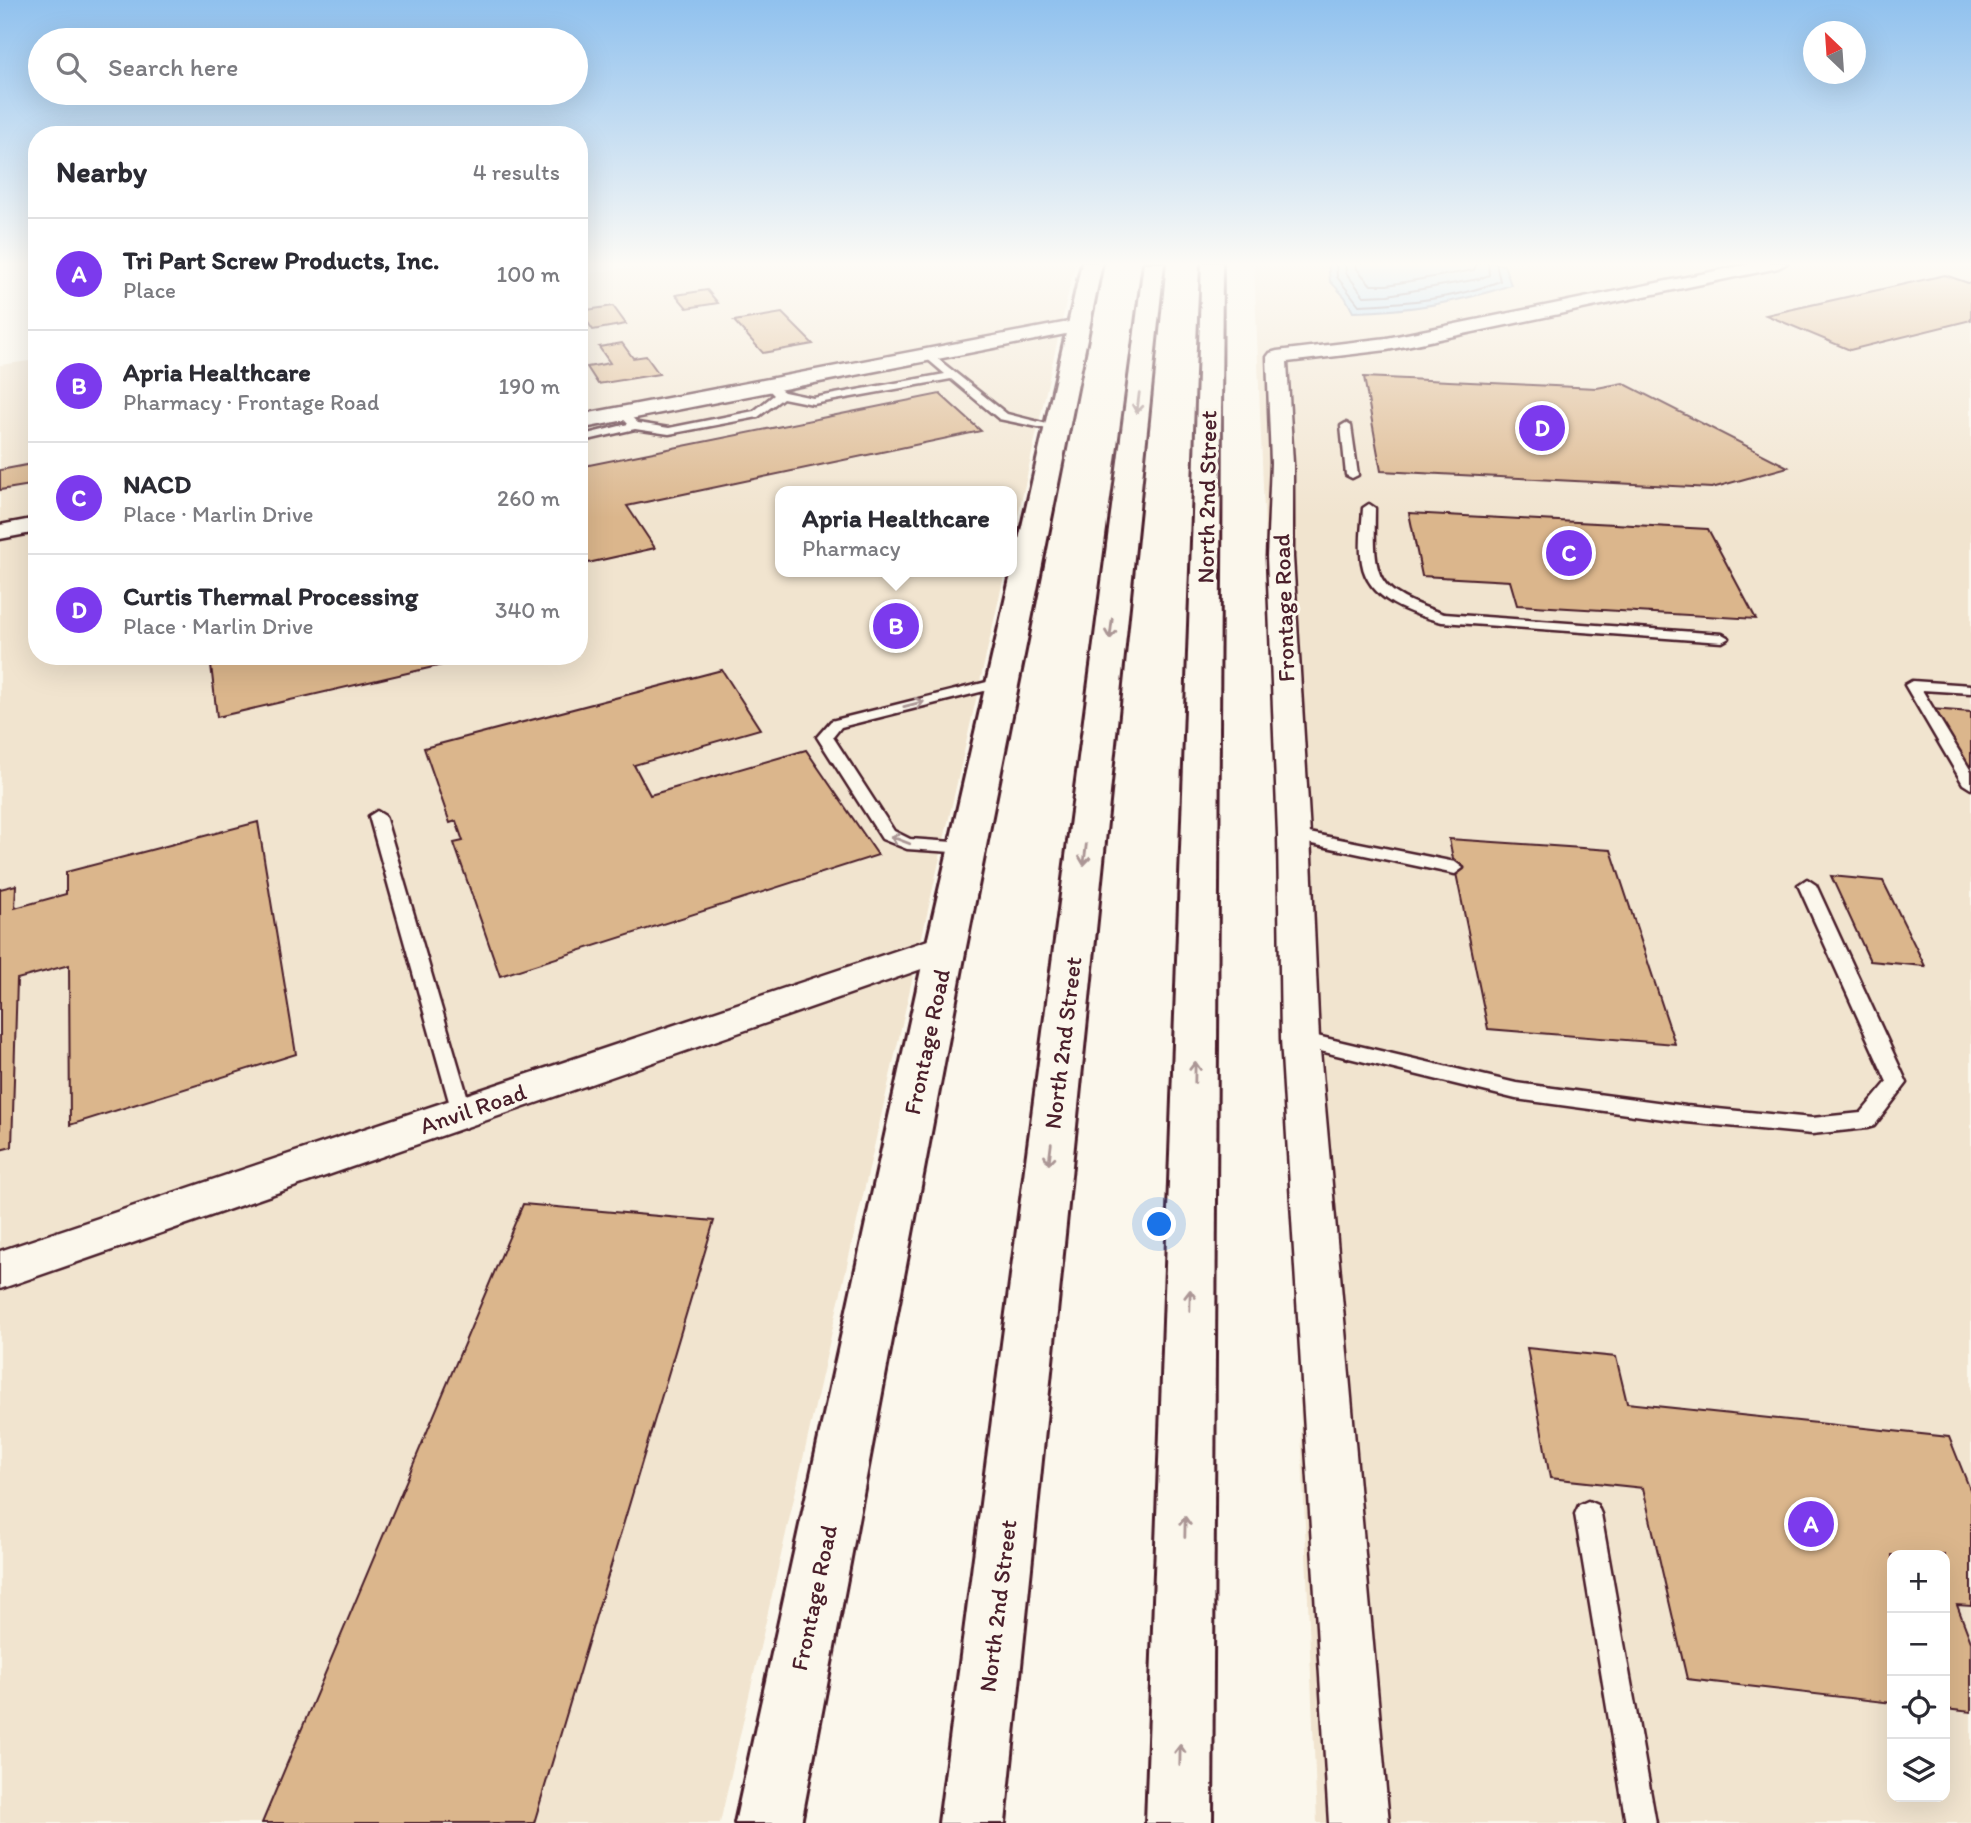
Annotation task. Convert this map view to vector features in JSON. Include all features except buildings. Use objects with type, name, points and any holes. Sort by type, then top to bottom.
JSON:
[{"type":"main road","name":"Frontage Road","points":[[768,1823],[946,947],[1074,348]]},
{"type":"main road","name":"North 2nd Street","points":[[972,1823],[1144,348]]},
{"type":"main road","name":"North 2nd Street","points":[[1179,1823],[1211,348]]},
{"type":"street","points":[[588,421],[629,419],[965,348]]},
{"type":"street","name":"Frontage Road","points":[[1355,348],[1277,358],[1282,463],[1280,556],[1294,835],[1300,1039],[1359,1823]]},
{"type":"street","points":[[0,532],[28,527]]},
{"type":"street","name":"Anvil Road","points":[[0,1270],[946,947]]},
{"type":"lane","points":[[929,355],[1003,416],[1057,428]]},
{"type":"lane","points":[[775,390],[813,401],[954,375]]},
{"type":"lane","points":[[588,435],[629,419]]},
{"type":"lane","points":[[1346,426],[1352,475]]},
{"type":"lane","points":[[1369,508],[1369,569],[1395,600],[1419,610],[1442,618],[1722,638]]},
{"type":"lane","points":[[967,848],[907,844],[888,835],[825,737],[836,724],[1003,682]]},
{"type":"lane","points":[[1971,689],[1912,685],[1971,784]]},
{"type":"lane","points":[[377,816],[462,1112]]},
{"type":"lane","points":[[1294,835],[1455,869]]},
{"type":"lane","points":[[1300,1039],[1516,1091],[1686,1114],[1812,1126],[1867,1120],[1897,1083],[1807,885]]},
{"type":"lane","points":[[1588,1514],[1641,1823]]},
{"type":"shaded area","points":[[588,348],[1056,348],[1017,520],[1017,486],[775,486],[775,577],[1004,577],[720,1823],[0,1823],[0,365],[28,361],[28,665],[588,665]]},
{"type":"shaded area","points":[[1257,348],[1971,348],[1971,1823],[1317,1823]]},
{"type":"place","name":"Curtis Thermal Processing","points":[[1542,428]]},
{"type":"place","name":"NACD","points":[[1569,553]]},
{"type":"place","name":"Apria Healthcare","points":[[896,626]]},
{"type":"place","name":"Tri Part Screw Products, Inc.","points":[[1811,1524]]}]
